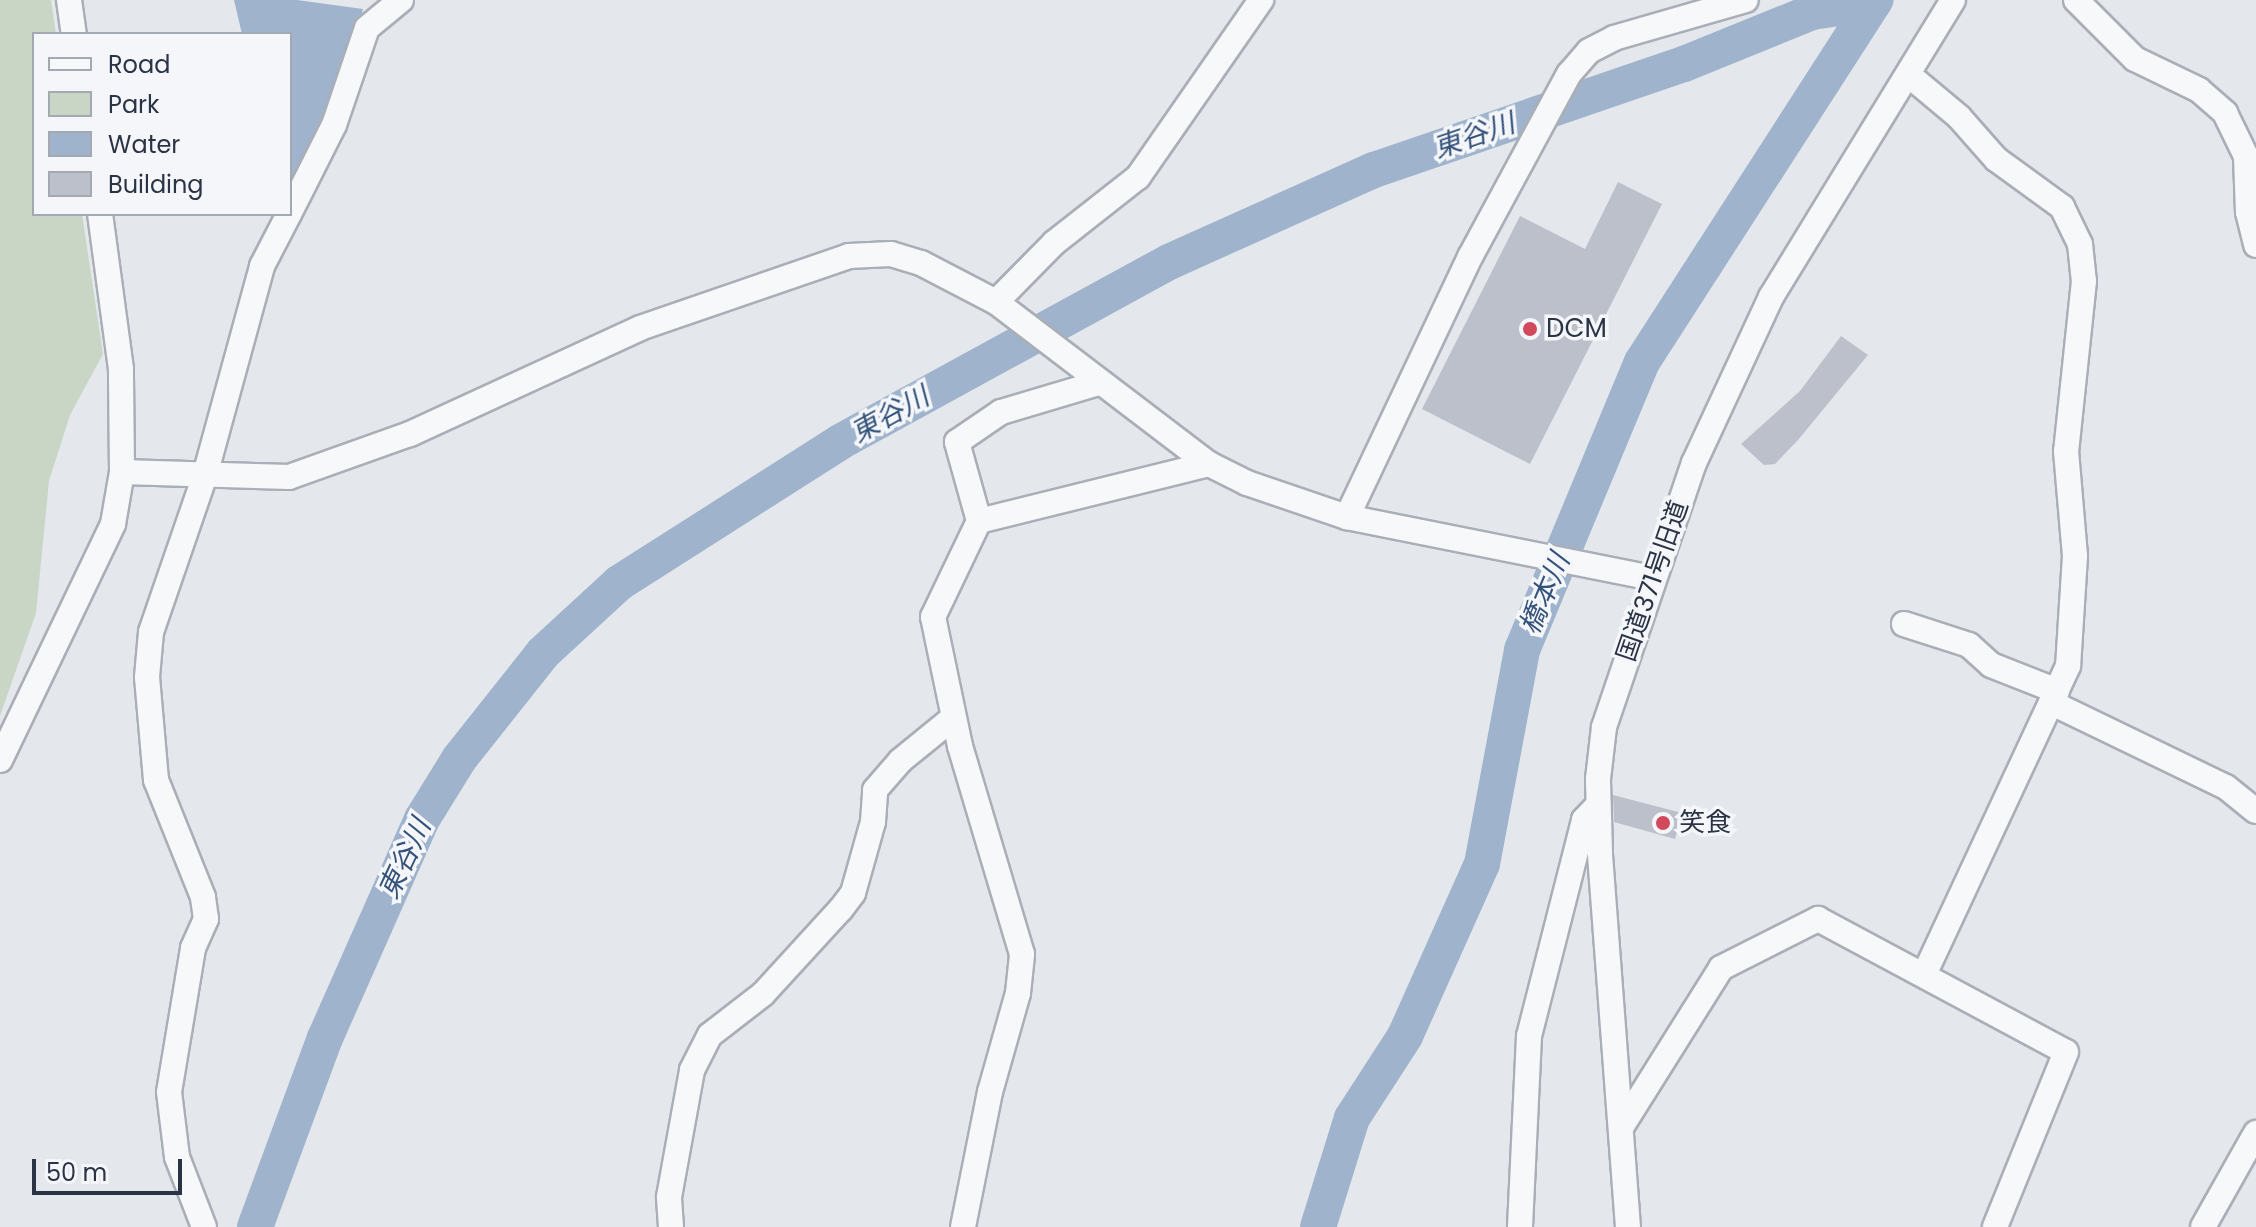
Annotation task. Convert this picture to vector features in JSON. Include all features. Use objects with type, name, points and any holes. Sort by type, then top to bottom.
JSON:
[{"type":"street","points":[[69,0],[74,32]]},
{"type":"street","points":[[292,209],[334,125],[367,28],[401,0]]},
{"type":"street","points":[[1004,309],[1054,243],[1138,177],[1261,0]]},
{"type":"street","points":[[1347,517],[1470,257],[1569,74],[1589,51],[1614,38],[1746,0]]},
{"type":"street","name":"国道371号旧道","points":[[1628,1227],[1598,805],[1604,727],[1653,578],[1715,413],[1771,297],[1910,76],[1953,0]]},
{"type":"street","points":[[2076,0],[2135,59],[2199,90],[2225,113],[2246,156],[2248,212],[2256,245]]},
{"type":"street","points":[[1910,76],[1959,117],[1996,159],[2062,207],[2080,244],[2083,331],[2066,451],[2075,556],[2074,615],[2068,666],[1925,972]]},
{"type":"street","points":[[0,760],[113,524],[122,472],[121,369],[100,216]]},
{"type":"street","points":[[204,1227],[177,1157],[169,1092],[193,948],[206,919],[203,897],[156,780],[147,677],[151,632],[205,475],[262,266],[288,216]]},
{"type":"street","points":[[122,472],[289,477],[410,434],[640,328],[849,256],[891,254],[921,263],[1004,309],[1209,464],[1347,517],[1523,549],[1653,578]]},
{"type":"street","points":[[963,1227],[990,1092],[1018,993],[1022,954],[953,718],[933,617],[979,521],[957,442],[1001,412],[1092,378]]},
{"type":"street","points":[[979,521],[1209,464]]},
{"type":"street","points":[[1904,624],[1969,645],[1991,665],[2226,787],[2256,811]]},
{"type":"street","points":[[671,1227],[669,1197],[692,1070],[710,1035],[763,994],[847,901],[873,822],[875,790],[900,761],[953,718]]},
{"type":"street","points":[[1520,1227],[1529,1036],[1584,820],[1598,805]]},
{"type":"street","points":[[1622,1126],[1721,968],[1818,919],[1925,972],[2066,1052],[1995,1227]]},
{"type":"street","points":[[2203,1227],[2256,1133]]},
{"type":"green space","points":[[0,0],[51,0],[56,32],[32,32],[32,216],[82,216],[103,354],[70,415],[49,481],[36,613],[0,716]]},
{"type":"water","points":[[234,0],[297,0],[363,9],[333,109],[299,181],[292,176],[292,32],[242,32]]},
{"type":"building","name":"DCM","points":[[1618,182],[1662,204],[1530,464],[1422,409],[1520,216],[1585,249]]},
{"type":"building","points":[[1841,336],[1868,355],[1798,440],[1775,464],[1764,465],[1741,444],[1800,391]]},
{"type":"building","points":[[1613,795],[1682,813],[1675,839],[1614,822]]},
{"type":"waterway","name":"橋本川","points":[[1318,1227],[1352,1118],[1405,1036],[1482,864],[1522,650],[1642,362],[1875,0]]},
{"type":"waterway","name":"東谷川","points":[[255,1227],[325,1038],[422,819],[459,759],[543,653],[619,583],[840,442],[1169,262],[1374,170],[1684,64],[1812,12],[1873,3]]},
{"type":"place","name":"DCM","points":[[1530,329]]},
{"type":"place","name":"笑食","points":[[1663,823]]}]
